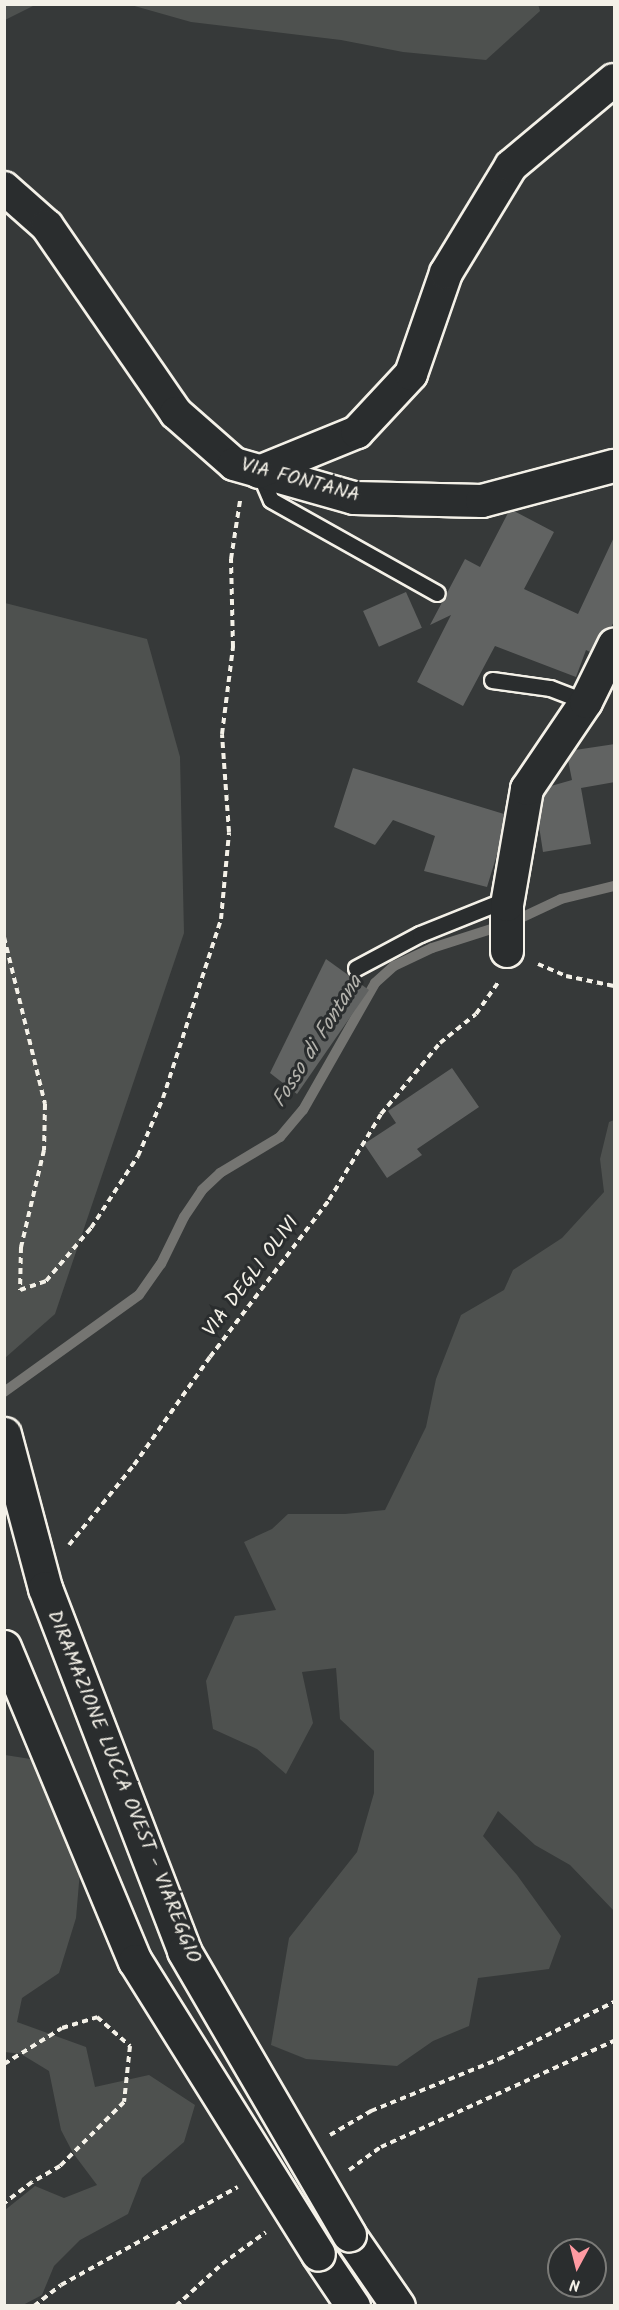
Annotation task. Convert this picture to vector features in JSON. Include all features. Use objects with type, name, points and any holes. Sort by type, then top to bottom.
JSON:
[{"type":"highway","name":"DIRAMAZIONE LUCCA OVEST - VIAREGGIO","points":[[4,1434],[45,1588],[184,1951],[349,2235],[398,2306]]},
{"type":"highway","points":[[4,1647],[135,1961],[318,2254],[353,2306]]},
{"type":"street","points":[[247,468],[357,432],[411,374],[446,273],[511,166],[615,80]]},
{"type":"street","name":"VIA FONTANA","points":[[4,188],[47,226],[176,413],[247,468],[354,498],[482,501],[615,466]]},
{"type":"street","points":[[507,946],[507,902],[527,789],[586,702],[615,645]]},
{"type":"lane","points":[[247,468],[271,500],[437,593]]},
{"type":"lane","points":[[492,680],[550,688],[586,702]]},
{"type":"lane","points":[[357,968],[420,934],[507,902]]},
{"type":"path","points":[[4,937],[45,1104],[44,1150],[21,1247],[20,1290],[46,1281],[91,1228],[138,1156],[163,1098],[221,919],[229,832],[222,734],[233,647],[231,559],[247,468]]},
{"type":"path","points":[[507,946],[566,976],[615,986]]},
{"type":"path","name":"VIA DEGLI OLIVI","points":[[62,1553],[134,1465],[210,1357],[329,1200],[381,1114],[440,1043],[476,1014],[507,968],[507,946]]},
{"type":"path","points":[[4,2064],[62,2028],[97,2017],[130,2046],[124,2102],[60,2166],[32,2182],[4,2203]]},
{"type":"path","points":[[344,2174],[381,2147],[615,2041]]},
{"type":"path","points":[[176,2306],[222,2264],[269,2229]]},
{"type":"shaded area","points":[[5,4],[35,4],[35,5],[5,20]]},
{"type":"shaded area","points":[[538,4],[540,11],[486,60],[403,52],[341,40],[191,22],[131,5]]},
{"type":"shaded area","points":[[5,603],[147,639],[180,757],[184,933],[55,1314],[5,1358]]},
{"type":"shaded area","points":[[614,1120],[614,1911],[570,1865],[535,1845],[498,1811],[483,1836],[517,1875],[561,1936],[549,1969],[478,1978],[469,2026],[433,2041],[397,2066],[306,2059],[271,2045],[289,1938],[357,1852],[374,1793],[374,1751],[340,1719],[336,1668],[302,1672],[313,1723],[286,1774],[257,1749],[213,1729],[206,1681],[235,1616],[276,1610],[244,1542],[272,1529],[288,1514],[345,1514],[385,1510],[426,1427],[436,1379],[461,1315],[504,1290],[513,1270],[562,1238],[604,1192],[600,1159],[609,1122]]},
{"type":"shaded area","points":[[5,1755],[37,1760],[80,1871],[76,1918],[59,1973],[22,1998],[17,2022],[86,2047],[95,2087],[149,2075],[195,2105],[184,2142],[142,2178],[128,2214],[80,2240],[54,2266],[42,2295],[23,2305],[5,2306],[5,2210],[35,2186],[64,2198],[97,2185],[73,2153],[61,2130],[49,2071],[21,2054],[5,2052]]},
{"type":"building","points":[[514,511],[554,532],[524,589],[578,614],[615,535],[615,620],[611,627],[598,637],[590,652],[586,650],[576,677],[495,646],[463,706],[417,682],[451,615],[430,625],[465,559],[480,567],[508,513]]},
{"type":"building","points":[[406,592],[422,628],[379,647],[363,611]]},
{"type":"building","points":[[615,744],[615,782],[581,788],[591,844],[543,852],[539,826],[544,796],[551,786],[572,780],[568,760],[575,750]]},
{"type":"building","points":[[353,768],[504,814],[499,848],[487,887],[424,871],[435,836],[393,820],[375,845],[334,827]]},
{"type":"building","points":[[326,959],[369,990],[297,1094],[270,1073]]},
{"type":"building","points":[[452,1068],[479,1107],[417,1149],[422,1155],[387,1178],[364,1144],[396,1123],[388,1111]]},
{"type":"waterway","name":"Fosso di Fontana","points":[[4,1392],[139,1295],[161,1264],[184,1217],[202,1190],[220,1173],[280,1137],[303,1110],[375,983],[394,966],[432,948],[510,923],[561,899],[614,886]]}]
